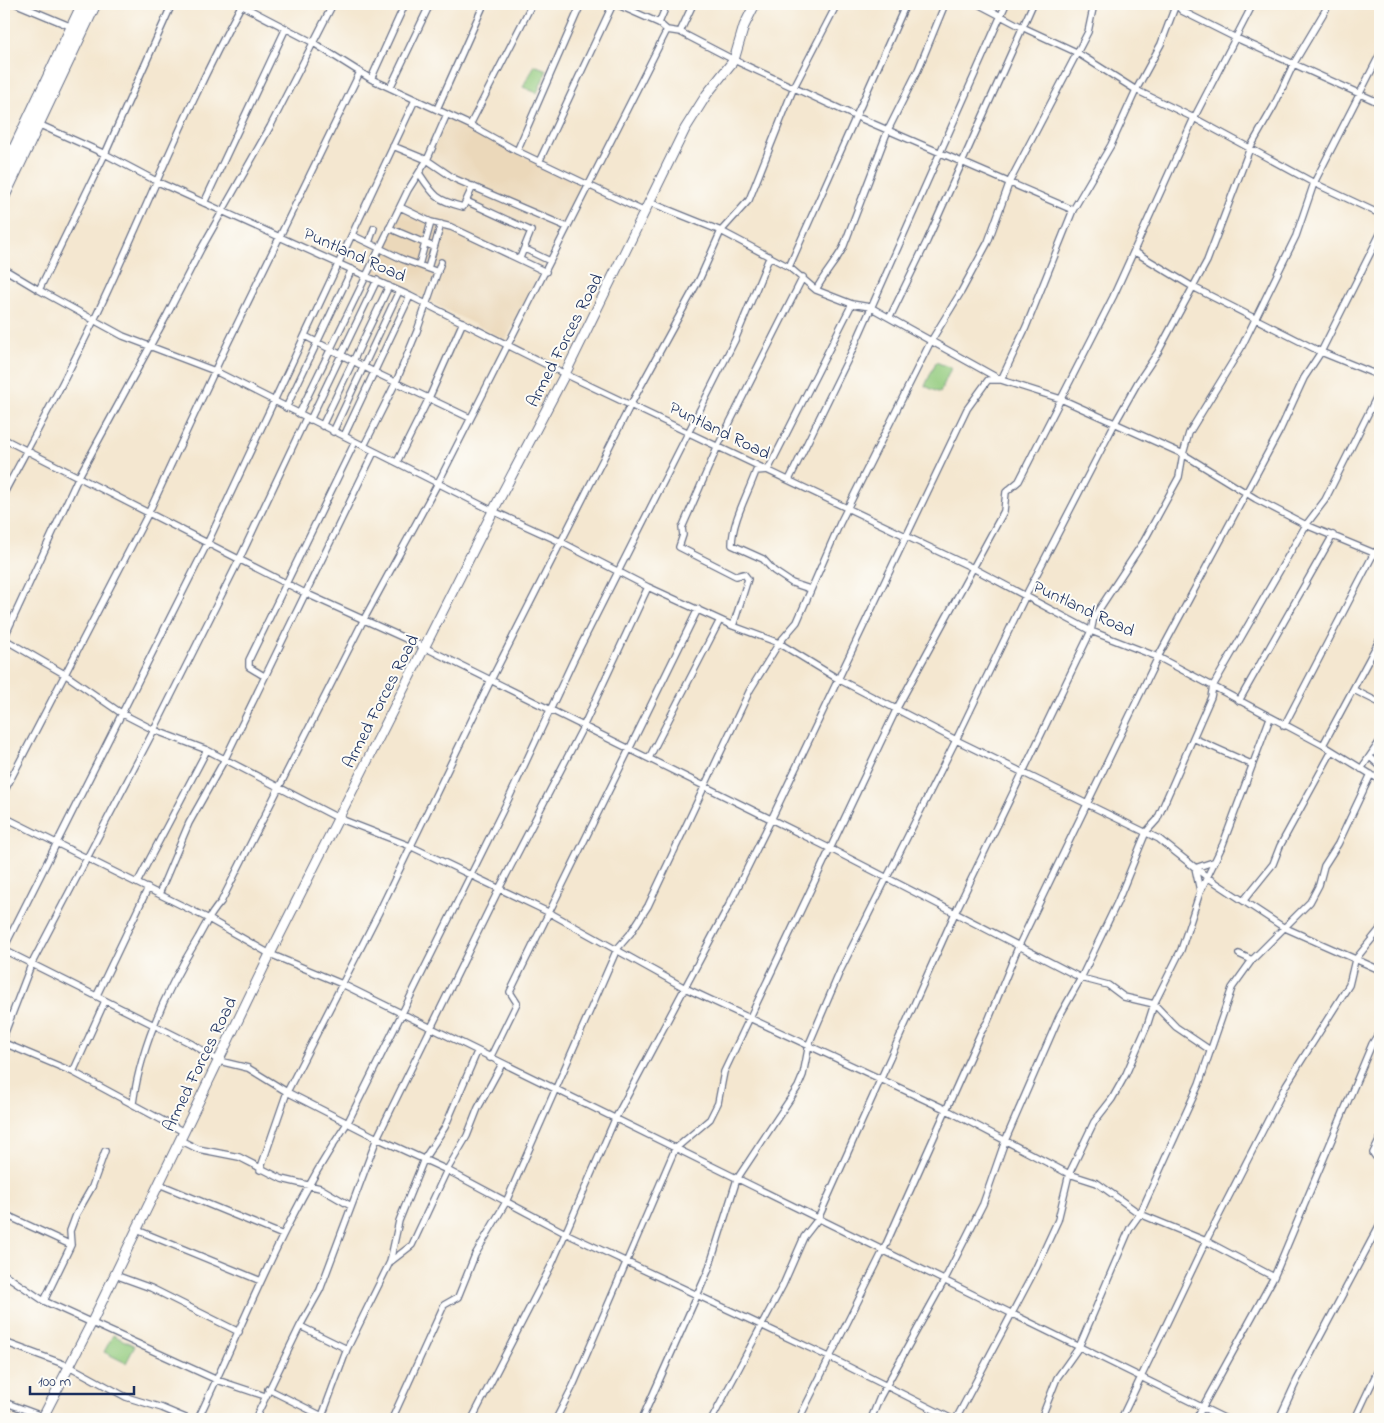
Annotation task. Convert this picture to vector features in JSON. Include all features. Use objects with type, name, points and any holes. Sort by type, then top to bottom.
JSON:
[{"type":"highway","points":[[4,171],[84,4]]},
{"type":"highway","points":[[4,196],[95,4]]},
{"type":"street","points":[[17,4],[72,28]]},
{"type":"street","points":[[39,290],[105,154],[172,4]]},
{"type":"street","points":[[4,493],[94,320],[158,182],[196,90],[241,4],[312,42],[371,79],[470,125],[517,152],[645,212]]},
{"type":"street","points":[[332,4],[270,127],[222,211],[78,478],[4,638],[66,675],[121,713],[154,730],[207,750],[338,818],[410,846],[550,912],[685,988],[809,1044],[945,1110],[1069,1174],[1097,1183],[1140,1214],[1206,1240],[1274,1277]]},
{"type":"street","points":[[371,79],[405,4]]},
{"type":"street","points":[[390,88],[430,4]]},
{"type":"street","points":[[437,109],[484,4]]},
{"type":"street","points":[[470,125],[532,4]]},
{"type":"street","points":[[517,152],[581,4]]},
{"type":"street","points":[[539,162],[614,4],[658,23],[667,30],[680,32],[734,60],[794,86],[855,116],[1010,181],[1073,210]]},
{"type":"street","points":[[658,23],[667,4]]},
{"type":"street","points":[[680,32],[693,4]]},
{"type":"street","name":"Armed Forces Road","points":[[45,1418],[270,954],[426,648],[492,511],[565,374],[685,129],[707,94],[734,60],[744,26],[755,4]]},
{"type":"street","points":[[260,1170],[288,1092],[491,680],[630,404],[700,278],[721,231],[749,200],[794,86],[837,4]]},
{"type":"street","points":[[789,267],[906,4]]},
{"type":"street","points":[[816,290],[824,274],[833,265],[843,248],[888,130],[918,70],[945,4]]},
{"type":"street","points":[[978,4],[1002,15],[1022,28],[1076,52],[1136,90],[1194,118],[1314,183],[1380,214]]},
{"type":"street","points":[[789,480],[852,351],[1006,4]]},
{"type":"street","points":[[890,317],[927,241],[961,161],[1033,4]]},
{"type":"street","points":[[392,1419],[444,1305],[458,1297],[475,1255],[506,1202],[617,949],[630,934],[648,906],[750,690],[779,643],[796,622],[847,508],[931,341],[984,250],[1010,181],[1088,32],[1094,4]]},
{"type":"street","points":[[1001,380],[1026,326],[1073,210],[1111,146],[1136,90],[1161,44],[1176,4],[1182,11],[1234,37],[1380,103]]},
{"type":"street","points":[[556,1419],[627,1262],[675,1149],[710,1119],[718,1103],[724,1072],[897,708],[1004,510],[1006,492],[1019,481],[1061,399],[1135,252],[1194,118],[1234,37],[1253,4]]},
{"type":"street","points":[[642,1419],[708,1271],[737,1179],[798,1087],[803,1075],[809,1044],[841,969],[888,878],[1025,597],[1115,423],[1138,382],[1158,352],[1207,261],[1250,148],[1274,106],[1294,63],[1329,4]]},
{"type":"street","points":[[204,203],[286,28]]},
{"type":"street","points":[[133,1103],[136,1079],[143,1056],[181,968],[208,918],[221,902],[281,787],[364,619],[438,482],[667,30]]},
{"type":"street","points":[[712,1419],[783,1284],[804,1237],[818,1219],[955,913],[1091,631],[1096,612],[1144,541],[1179,477],[1182,454],[1189,434],[1232,364],[1296,236],[1314,183],[1380,54]]},
{"type":"street","points":[[4,792],[148,514],[360,72]]},
{"type":"street","points":[[415,100],[352,235],[337,262],[305,336],[272,401],[207,544],[4,949],[31,965],[97,995],[192,1044],[219,1061],[248,1068],[288,1092],[378,1138],[447,1170],[565,1233],[760,1326],[830,1357],[954,1419],[1012,1314],[1058,1220],[1069,1174],[1094,1122],[1112,1098],[1126,1074],[1147,1026],[1154,1004],[1181,950],[1200,892],[1223,844],[1251,764],[1270,718]]},
{"type":"street","points":[[299,414],[389,228],[427,160],[447,114]]},
{"type":"street","name":"Puntland Road","points":[[38,124],[105,154],[158,182],[377,280],[565,374],[974,568],[1091,631],[1158,658],[1213,686],[1332,751],[1380,780]]},
{"type":"street","points":[[393,146],[427,160],[455,179],[567,227]]},
{"type":"street","points":[[419,173],[431,193],[439,200],[463,207],[473,186]]},
{"type":"street","points":[[466,201],[531,231],[520,258]]},
{"type":"street","points":[[649,202],[721,231],[789,267],[816,290],[852,304],[870,308],[890,317],[1001,380],[1061,399],[1182,454],[1306,525],[1374,553]]},
{"type":"street","points":[[400,207],[431,222],[441,224],[520,258],[546,272]]},
{"type":"street","points":[[419,265],[431,222]]},
{"type":"street","points":[[428,268],[441,224]]},
{"type":"street","points":[[368,244],[374,228]]},
{"type":"street","points":[[389,228],[434,247]]},
{"type":"street","points":[[799,1419],[883,1251],[945,1110],[981,1032],[988,1021],[1019,945],[1158,658],[1280,430],[1304,378],[1322,352],[1380,234]]},
{"type":"street","points":[[352,235],[368,244],[438,272]]},
{"type":"street","points":[[525,249],[550,261]]},
{"type":"street","points":[[1135,252],[1192,287],[1322,352],[1380,376]]},
{"type":"street","points":[[198,1419],[261,1280],[309,1186],[348,1122],[400,1013],[509,798],[549,709],[734,340],[769,258]]},
{"type":"street","points":[[364,446],[396,382],[441,262]]},
{"type":"street","points":[[4,269],[123,336],[215,371],[333,432],[438,482],[492,511],[619,570],[648,587],[733,626],[779,643],[838,679],[956,740],[1086,805],[1146,832],[1174,849],[1207,877],[1283,927],[1380,970]]},
{"type":"street","points":[[286,408],[352,269]]},
{"type":"street","points":[[733,626],[748,579],[744,574],[736,576],[679,547],[683,535],[682,528],[718,446],[803,277]]},
{"type":"street","points":[[4,1035],[31,965],[154,730],[308,419],[342,356],[377,280]]},
{"type":"street","points":[[322,426],[389,286]]},
{"type":"street","points":[[333,432],[399,291]]},
{"type":"street","points":[[344,436],[376,374],[410,296]]},
{"type":"street","points":[[810,589],[792,583],[774,571],[762,559],[732,545],[737,520],[756,472],[768,470],[852,304]]},
{"type":"street","points":[[396,462],[429,398],[463,322]]},
{"type":"street","points":[[305,336],[376,374],[470,418]]},
{"type":"street","points":[[472,1419],[552,1264],[615,1119],[771,820],[905,535],[967,409],[988,380],[1001,380]]},
{"type":"street","points":[[871,1419],[887,1385],[944,1281],[983,1204],[1005,1141],[1059,1017],[1081,978],[1146,832],[1157,820],[1212,697],[1213,686],[1306,525],[1325,500],[1380,390]]},
{"type":"street","points":[[4,439],[26,452],[305,593],[426,648],[829,848],[1081,978],[1108,985],[1124,996],[1154,1004],[1176,1027],[1210,1050]]},
{"type":"street","points":[[264,676],[248,667],[249,660],[285,582],[355,442]]},
{"type":"street","points":[[159,894],[189,823],[224,759],[374,452]]},
{"type":"street","points":[[1239,701],[1333,535]]},
{"type":"street","points":[[1284,726],[1374,553],[1380,548]]},
{"type":"street","points":[[255,1419],[268,1389],[320,1290],[350,1206],[378,1138],[499,889],[582,727],[648,587]]},
{"type":"street","points":[[490,1058],[517,1003],[510,992],[698,609]]},
{"type":"street","points":[[649,758],[720,620]]},
{"type":"street","points":[[1323,746],[1380,639]]},
{"type":"street","points":[[1354,690],[1380,703]]},
{"type":"street","points":[[1193,738],[1251,764]]},
{"type":"street","points":[[1361,769],[1380,741]]},
{"type":"street","points":[[137,883],[207,750]]},
{"type":"street","points":[[1244,900],[1272,864],[1332,751]]},
{"type":"street","points":[[1370,757],[1380,766]]},
{"type":"street","points":[[1041,1419],[1057,1378],[1079,1347],[1130,1228],[1140,1214],[1199,1084],[1210,1050],[1223,1020],[1232,988],[1252,960],[1310,902],[1319,886],[1324,866],[1338,844],[1371,774]]},
{"type":"street","points":[[4,817],[208,918],[270,954],[342,984],[432,1030],[1226,1419]]},
{"type":"street","points":[[1195,868],[1213,862]]},
{"type":"street","points":[[1195,868],[1200,892]]},
{"type":"street","points":[[97,995],[148,888]]},
{"type":"street","points":[[1121,1419],[1206,1240],[1286,1085],[1349,985],[1355,960],[1380,929]]},
{"type":"street","points":[[1239,954],[1252,960]]},
{"type":"street","points":[[73,1072],[105,1000]]},
{"type":"street","points":[[1196,1419],[1274,1277],[1372,1044],[1380,1030]]},
{"type":"street","points":[[4,1043],[73,1072],[133,1103],[182,1136],[198,1150],[240,1157],[260,1170],[282,1179],[320,1188],[350,1206]]},
{"type":"street","points":[[268,1389],[324,1418],[347,1349],[390,1262],[399,1221],[424,1159],[444,1127],[477,1052]]},
{"type":"street","points":[[390,1262],[412,1245],[447,1170],[467,1136],[478,1108],[502,1064]]},
{"type":"street","points":[[1380,1139],[1373,1153],[1380,1163]]},
{"type":"street","points":[[44,1301],[71,1245],[70,1231],[76,1215],[92,1187],[105,1151]]},
{"type":"street","points":[[158,1184],[284,1235]]},
{"type":"street","points":[[4,1214],[71,1245]]},
{"type":"street","points":[[1279,1419],[1297,1380],[1380,1224]]},
{"type":"street","points":[[137,1230],[261,1280]]},
{"type":"street","points":[[4,1274],[44,1301],[217,1380],[265,1396]]},
{"type":"street","points":[[115,1275],[151,1288],[239,1332]]},
{"type":"street","points":[[300,1326],[347,1349]]},
{"type":"street","points":[[4,1342],[70,1366],[126,1397],[162,1408],[188,1419]]},
{"type":"street","points":[[1355,1419],[1380,1366]]},
{"type":"street","points":[[4,1402],[45,1418]]},
{"type":"shaded area","points":[[448,119],[583,186],[506,340],[372,273]]},
{"type":"green space","points":[[534,65],[547,70],[537,93],[523,87]]},
{"type":"green space","points":[[936,362],[951,368],[940,393],[925,386]]},
{"type":"green space","points":[[113,1335],[135,1346],[126,1363],[104,1352]]}]
